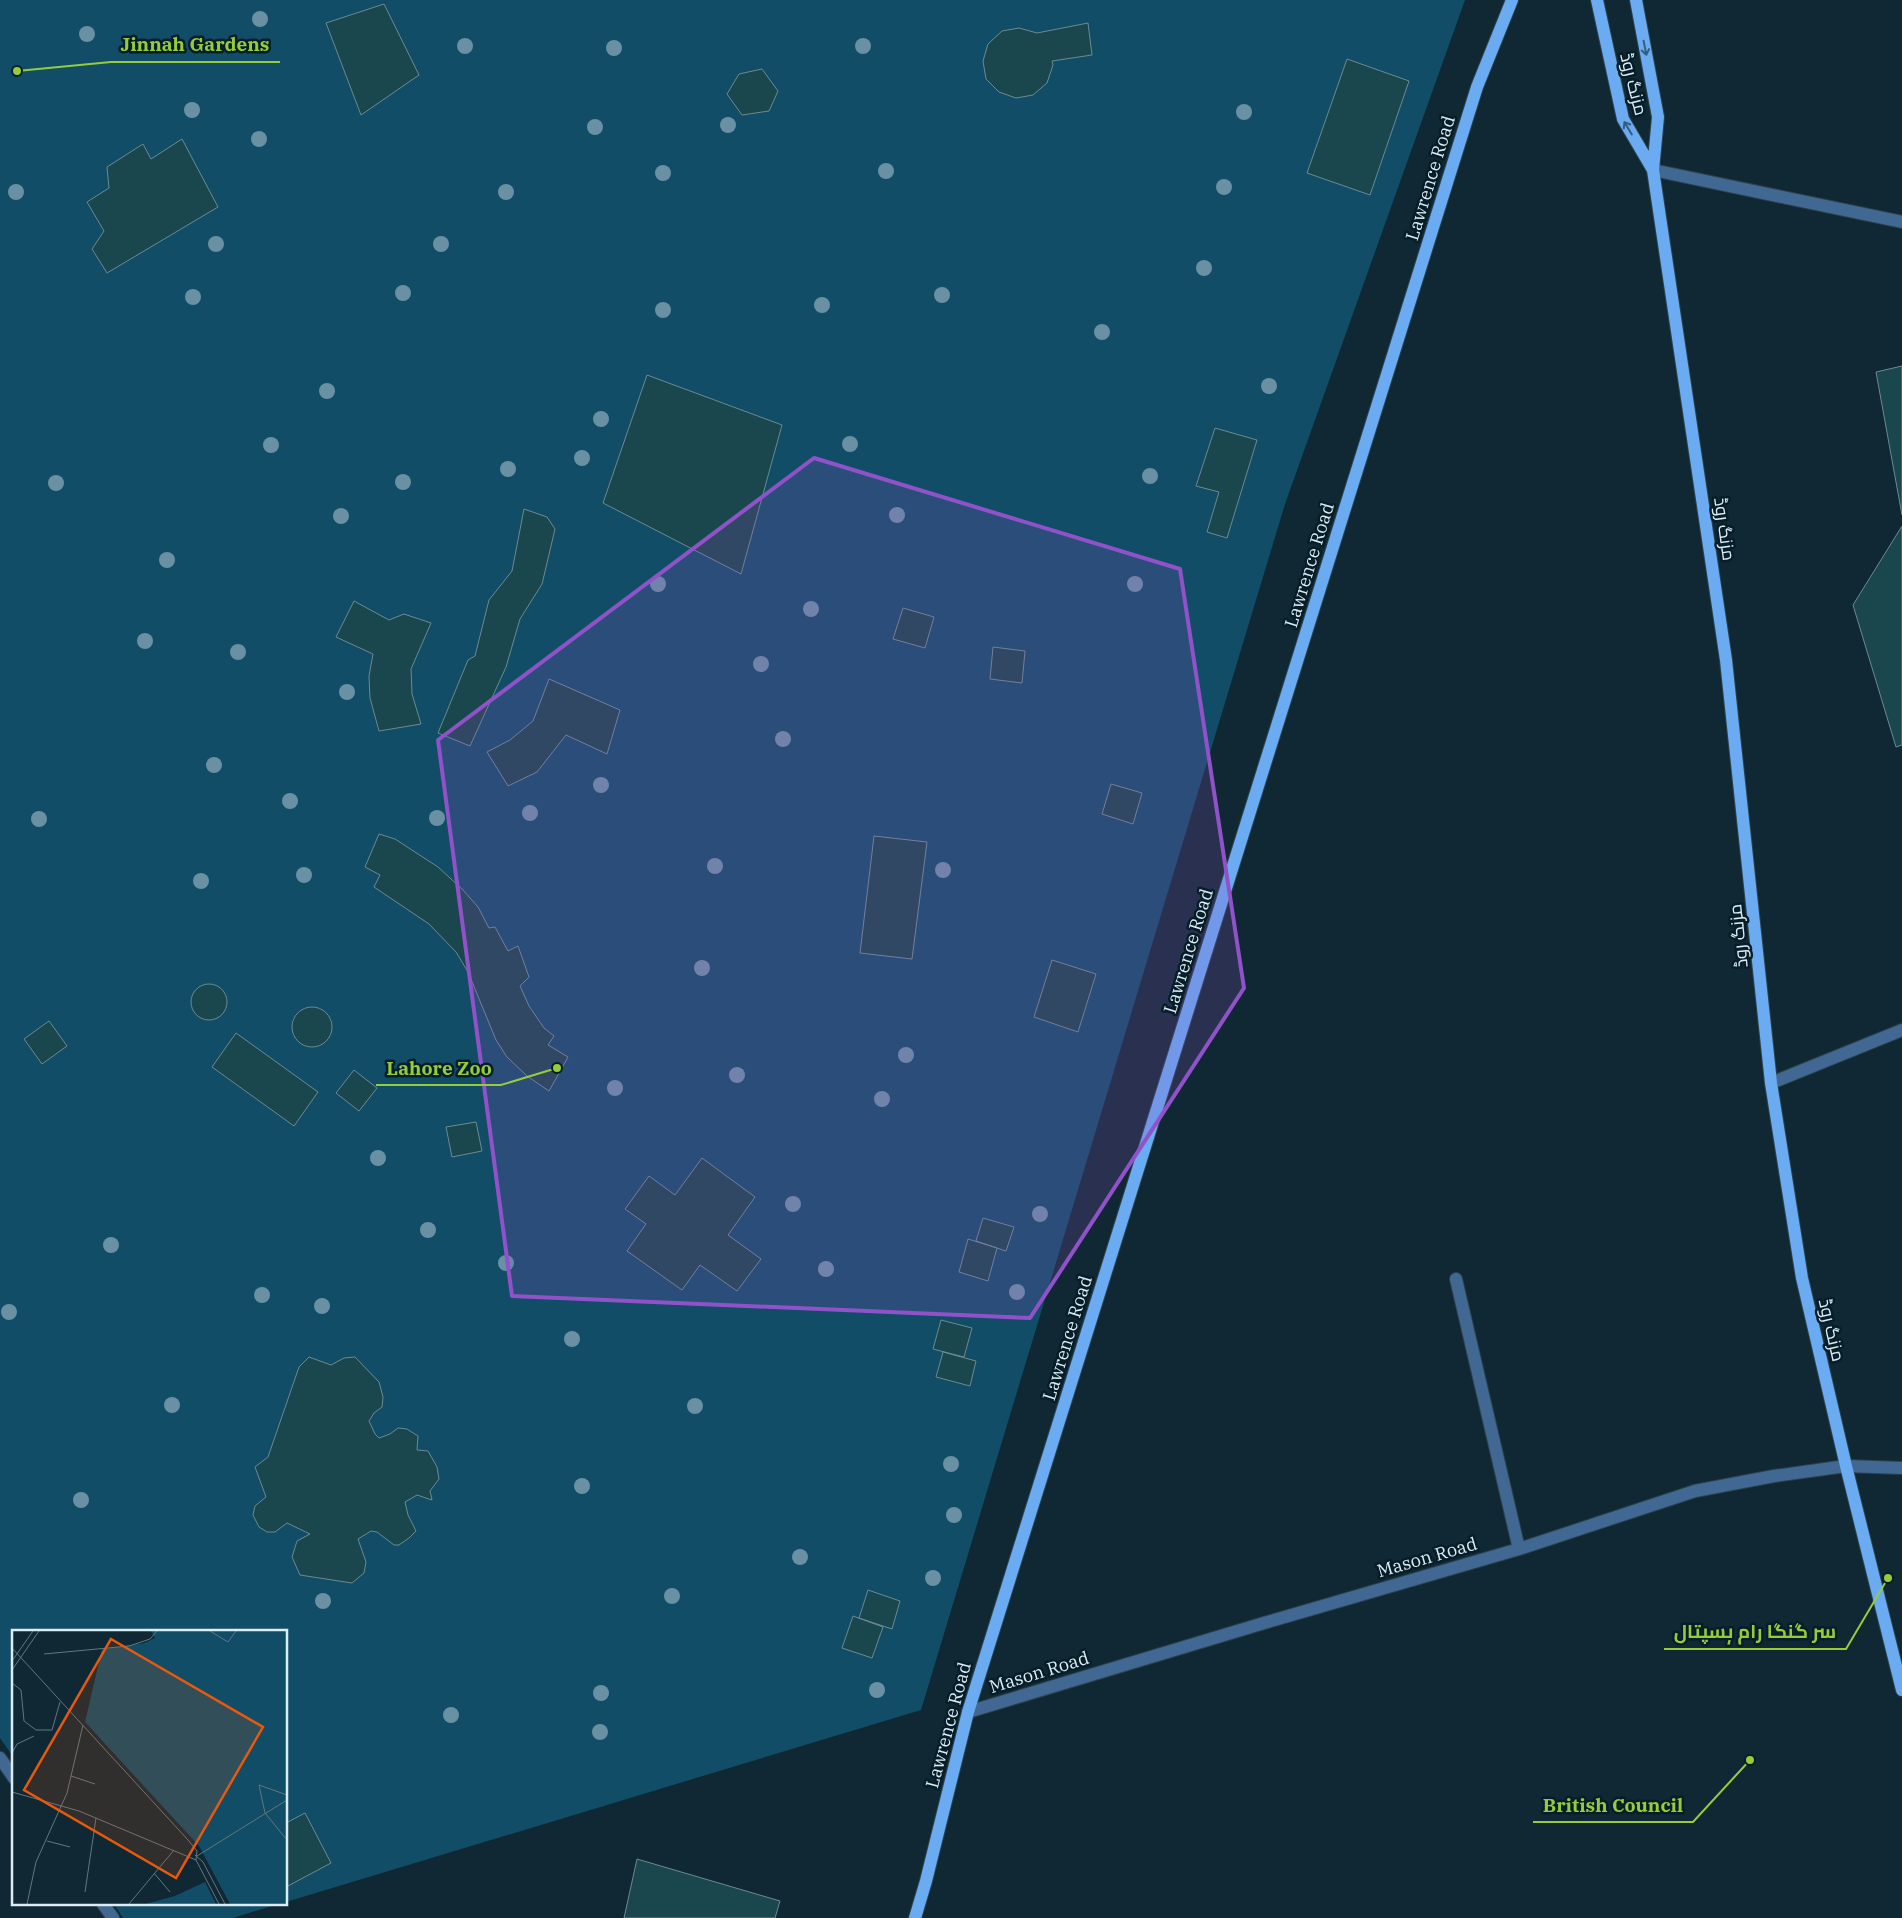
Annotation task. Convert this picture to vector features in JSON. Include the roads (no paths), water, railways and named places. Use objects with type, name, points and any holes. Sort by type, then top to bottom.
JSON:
[{"type":"main road","name":"مزنگ روڈ","points":[[1597,0],[1623,119],[1653,170]]},
{"type":"main road","name":"مزنگ روڈ","points":[[1636,0],[1658,117],[1653,170],[1726,660],[1771,1082],[1802,1278],[1846,1466],[1902,1690]]},
{"type":"main road","name":"Lawrence Road","points":[[915,1918],[968,1712],[1477,87],[1512,1]]},
{"type":"street","points":[[1653,170],[1902,222]]},
{"type":"street","points":[[1771,1082],[1902,1030]]},
{"type":"street","points":[[1456,1279],[1519,1549]]},
{"type":"street","name":"Mason Road","points":[[968,1712],[1264,1622],[1519,1549],[1695,1491],[1774,1476],[1846,1466],[1902,1468]]},
{"type":"street","points":[[0,1758],[12,1775]]},
{"type":"street","points":[[105,1906],[113,1918]]},
{"type":"place","name":"Jinnah Gardens","points":[[17,71]]},
{"type":"place","name":"Lahore Zoo","points":[[557,1068]]},
{"type":"place","name":"سر گنگا رام ہسپتال","points":[[1888,1578]]},
{"type":"place","name":"British Council","points":[[1750,1760]]}]
